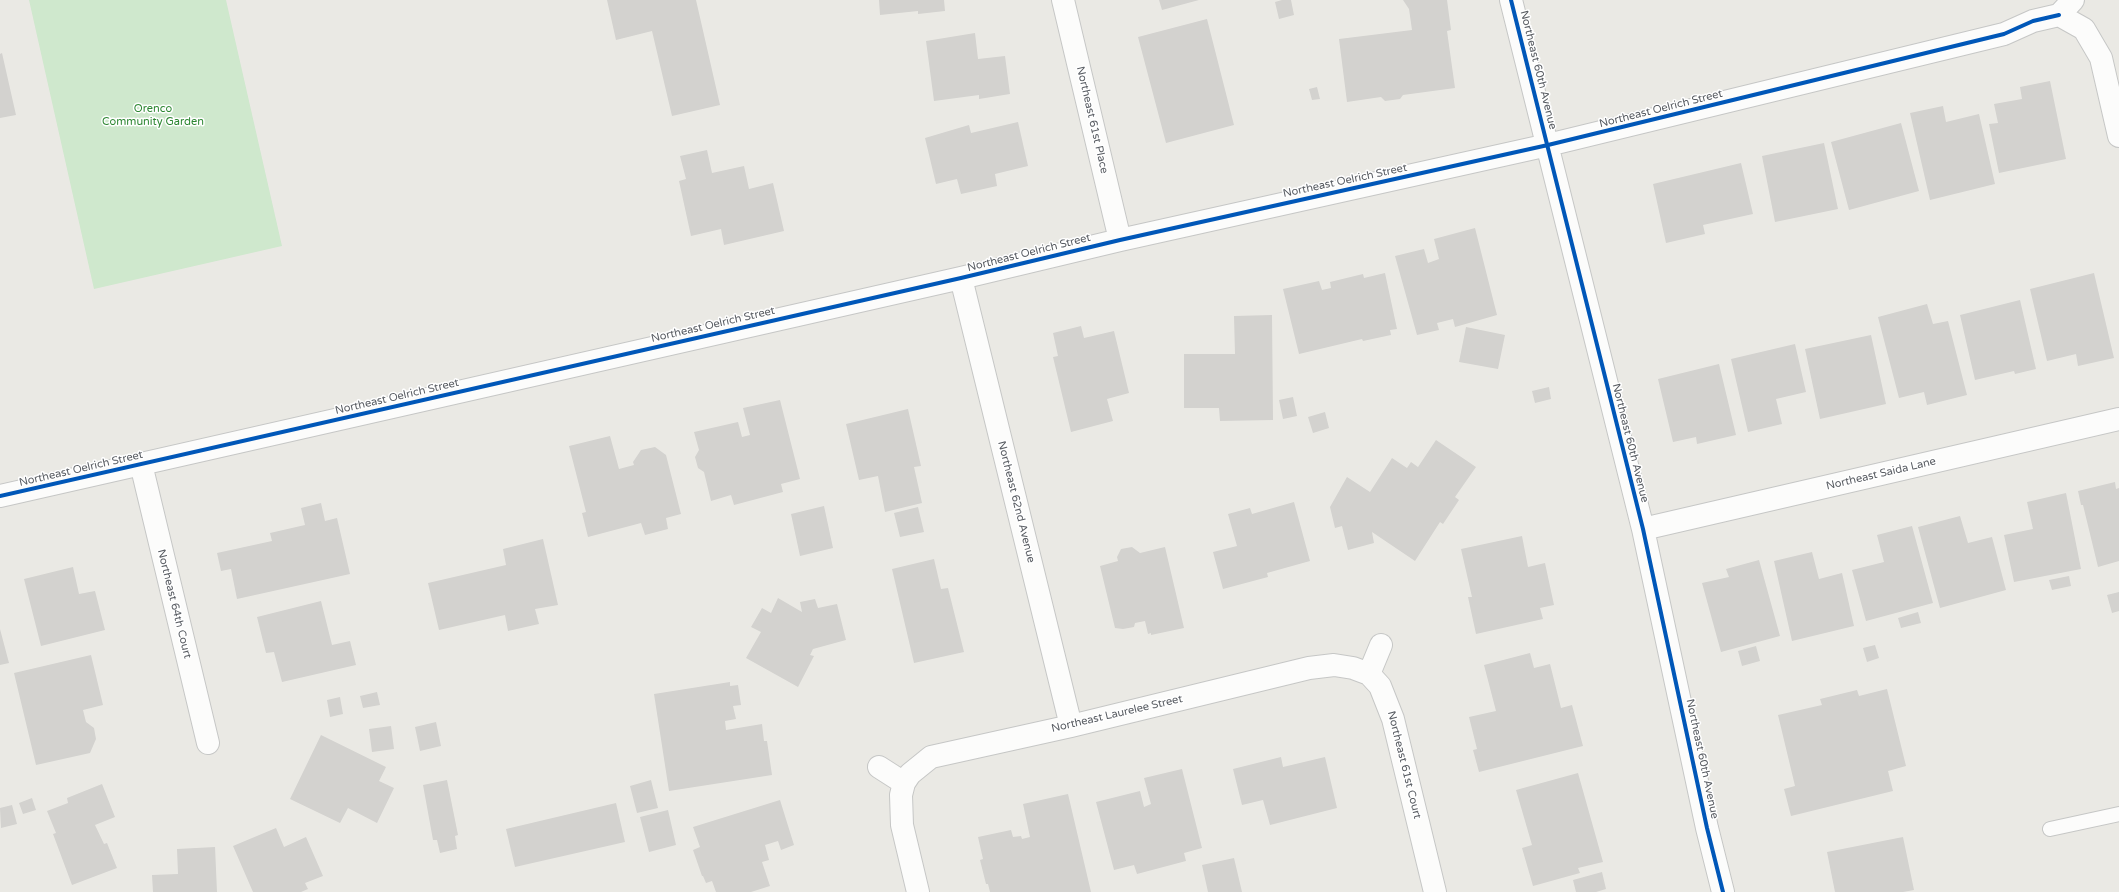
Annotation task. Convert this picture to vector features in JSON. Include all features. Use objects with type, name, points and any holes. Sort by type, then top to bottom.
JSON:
[{"type":"street","name":"Northeast 61st Place","points":[[1064,0],[1120,240]]},
{"type":"street","name":"Northeast 60th Avenue","points":[[1511,0],[1643,529],[1707,828],[1723,892]]},
{"type":"street","name":"Northeast Oelrich Street","points":[[0,496],[961,278],[1120,240],[1548,145],[2004,34],[2066,7]]},
{"type":"street","points":[[2066,7],[2084,28],[2101,58],[2119,136]]},
{"type":"street","name":"Northeast 62nd Avenue","points":[[961,278],[1071,726]]},
{"type":"street","name":"Northeast Saida Lane","points":[[1643,529],[2119,419]]},
{"type":"street","name":"Northeast 64th Court","points":[[141,464],[208,743]]},
{"type":"street","points":[[1369,674],[1381,645]]},
{"type":"street","name":"Northeast Laurelee Street","points":[[904,783],[910,774],[931,757],[1071,726],[1309,668],[1334,665],[1353,668],[1369,674]]},
{"type":"street","name":"Northeast 61st Court","points":[[1369,674],[1380,686],[1394,719],[1435,892]]},
{"type":"street","points":[[879,767],[904,783],[901,795],[902,825],[918,892]]},
{"type":"lane","points":[[2050,829],[2119,814]]},
{"type":"green space","name":"Orenco Community Garden","points":[[29,0],[226,0],[282,246],[94,289]]},
{"type":"building","points":[[607,0],[696,0],[720,105],[672,116],[652,31],[616,40]]},
{"type":"building","points":[[879,0],[944,0],[945,11],[918,14],[918,11],[880,15]]},
{"type":"building","points":[[1159,0],[1199,0],[1162,10]]},
{"type":"building","points":[[1291,0],[1294,15],[1279,19],[1275,2]]},
{"type":"building","points":[[1403,0],[1447,0],[1451,30],[1447,31],[1455,88],[1403,95],[1400,99],[1385,101],[1381,97],[1347,102],[1339,39],[1412,30],[1409,9]]},
{"type":"building","points":[[1207,19],[1234,125],[1166,143],[1138,37]]},
{"type":"building","points":[[975,33],[978,59],[1005,56],[1010,94],[979,99],[979,95],[934,101],[926,41]]},
{"type":"building","points":[[2,53],[16,115],[0,118],[0,54]]},
{"type":"building","points":[[2050,81],[2066,159],[1999,173],[1989,124],[1998,123],[1994,104],[2022,99],[2020,87]]},
{"type":"building","points":[[1317,87],[1320,99],[1312,100],[1309,89]]},
{"type":"building","points":[[1943,106],[1946,122],[1979,114],[1995,184],[1930,200],[1910,113]]},
{"type":"building","points":[[1018,122],[1028,166],[995,174],[997,186],[961,194],[957,179],[936,184],[925,138],[969,125],[971,133]]},
{"type":"building","points":[[1901,123],[1919,191],[1849,210],[1831,142]]},
{"type":"building","points":[[1824,143],[1838,209],[1775,222],[1762,156]]},
{"type":"building","points":[[707,150],[712,173],[744,166],[749,189],[773,183],[784,231],[724,245],[721,229],[691,236],[679,181],[686,179],[680,156]]},
{"type":"building","points":[[1741,163],[1753,214],[1703,225],[1705,234],[1666,243],[1653,184]]},
{"type":"building","points":[[1475,228],[1497,315],[1455,327],[1453,319],[1437,323],[1439,330],[1417,335],[1395,256],[1424,249],[1428,263],[1439,259],[1434,239]]},
{"type":"building","points":[[1385,273],[1397,329],[1390,330],[1391,335],[1363,341],[1362,339],[1299,354],[1283,289],[1319,281],[1322,290],[1331,288],[1330,282],[1363,274],[1364,278]]},
{"type":"building","points":[[2094,273],[2114,358],[2078,366],[2076,354],[2047,361],[2030,289]]},
{"type":"building","points":[[2020,300],[2036,369],[2015,374],[2014,371],[1975,380],[1960,315]]},
{"type":"building","points":[[1927,304],[1933,324],[1948,321],[1967,395],[1927,405],[1924,392],[1899,398],[1878,317]]},
{"type":"building","points":[[1272,315],[1273,420],[1220,421],[1219,408],[1184,408],[1184,354],[1235,354],[1234,316]]},
{"type":"building","points":[[1081,326],[1084,338],[1114,331],[1129,393],[1107,399],[1113,421],[1071,432],[1053,357],[1058,356],[1053,333]]},
{"type":"building","points":[[1466,327],[1505,335],[1498,369],[1459,362]]},
{"type":"building","points":[[1871,335],[1886,404],[1820,419],[1805,349]]},
{"type":"building","points":[[1795,344],[1806,392],[1776,399],[1782,424],[1748,432],[1731,359]]},
{"type":"building","points":[[1719,364],[1736,435],[1697,444],[1696,437],[1673,442],[1658,379]]},
{"type":"building","points":[[1549,387],[1551,399],[1535,403],[1532,391]]},
{"type":"building","points":[[1293,397],[1297,416],[1283,419],[1279,400]]},
{"type":"building","points":[[780,400],[800,479],[781,484],[783,492],[734,505],[731,495],[711,501],[704,472],[698,468],[695,457],[699,450],[694,432],[738,422],[742,437],[750,435],[743,408]]},
{"type":"building","points":[[908,409],[921,466],[914,467],[922,503],[885,512],[878,476],[859,480],[846,424]]},
{"type":"building","points":[[1325,412],[1329,428],[1313,433],[1308,417]]},
{"type":"building","points":[[610,436],[619,469],[634,465],[633,462],[641,450],[655,447],[666,455],[681,514],[666,518],[668,529],[645,535],[641,523],[588,537],[582,513],[586,512],[569,446]]},
{"type":"building","points":[[1436,440],[1476,467],[1455,497],[1459,500],[1443,524],[1440,522],[1415,561],[1372,532],[1374,543],[1348,550],[1342,526],[1335,528],[1330,507],[1347,477],[1370,492],[1392,458],[1407,468],[1411,462],[1418,467]]},
{"type":"building","points":[[2115,482],[2116,489],[2119,488],[2119,561],[2098,567],[2083,505],[2081,505],[2078,491]]},
{"type":"building","points":[[2066,493],[2081,569],[2014,582],[2004,535],[2033,529],[2027,502]]},
{"type":"building","points":[[1294,502],[1310,561],[1267,573],[1268,577],[1223,589],[1213,552],[1237,546],[1228,514],[1250,508],[1252,514]]},
{"type":"building","points":[[321,503],[325,521],[337,518],[350,574],[237,599],[231,569],[221,571],[217,553],[272,541],[270,533],[305,525],[301,508]]},
{"type":"building","points":[[824,506],[833,548],[800,556],[791,514]]},
{"type":"building","points":[[918,507],[924,532],[900,537],[894,513]]},
{"type":"building","points":[[1960,516],[1968,543],[1992,537],[2006,590],[1940,608],[1918,527]]},
{"type":"building","points":[[1912,526],[1933,603],[1866,621],[1852,570],[1884,562],[1877,535]]},
{"type":"building","points":[[1522,536],[1528,567],[1545,563],[1554,605],[1540,608],[1543,619],[1476,634],[1468,597],[1472,597],[1461,549]]},
{"type":"building","points":[[543,539],[558,605],[535,609],[539,624],[508,631],[505,615],[439,630],[428,583],[506,565],[503,549]]},
{"type":"building","points":[[1132,547],[1140,553],[1165,547],[1184,628],[1151,635],[1151,633],[1148,634],[1145,621],[1135,623],[1134,627],[1123,629],[1115,628],[1100,566],[1118,561],[1117,557],[1121,549]]},
{"type":"building","points":[[1812,552],[1819,579],[1842,573],[1854,626],[1792,641],[1774,561]]},
{"type":"building","points":[[934,559],[941,589],[948,588],[964,652],[914,663],[892,569]]},
{"type":"building","points":[[1759,560],[1780,636],[1721,652],[1702,583],[1729,577],[1726,569]]},
{"type":"building","points":[[73,567],[79,594],[95,591],[105,630],[41,646],[24,579]]},
{"type":"building","points":[[2069,576],[2071,586],[2052,590],[2049,580]]},
{"type":"building","points":[[2119,592],[2119,611],[2112,613],[2107,595]]},
{"type":"building","points":[[778,598],[802,612],[800,602],[815,599],[818,608],[837,604],[846,640],[813,649],[810,655],[814,656],[798,687],[746,658],[761,632],[751,627],[762,608],[771,613]]},
{"type":"building","points":[[321,601],[332,645],[350,641],[356,665],[282,682],[274,652],[266,653],[257,617]]},
{"type":"building","points":[[1918,612],[1921,623],[1901,628],[1898,618]]},
{"type":"building","points":[[0,629],[9,663],[0,665]]},
{"type":"building","points":[[1875,645],[1879,658],[1867,662],[1863,648]]},
{"type":"building","points":[[1756,646],[1760,661],[1742,666],[1738,651]]},
{"type":"building","points":[[1530,653],[1534,668],[1550,664],[1561,708],[1572,705],[1583,746],[1479,772],[1473,750],[1477,749],[1469,717],[1496,711],[1484,665]]},
{"type":"building","points":[[91,655],[103,705],[83,710],[86,722],[94,728],[96,739],[90,753],[36,765],[14,673]]},
{"type":"building","points":[[730,682],[730,686],[738,685],[741,705],[733,706],[736,719],[725,721],[726,730],[762,724],[764,741],[767,741],[772,775],[669,791],[654,694]]},
{"type":"building","points":[[1887,689],[1906,766],[1888,771],[1893,791],[1791,816],[1784,789],[1795,786],[1778,715],[1822,705],[1820,699],[1857,690],[1859,696]]},
{"type":"building","points":[[377,692],[380,705],[363,708],[360,696]]},
{"type":"building","points":[[340,697],[343,714],[330,717],[327,700]]},
{"type":"building","points":[[436,722],[441,746],[420,751],[415,727]]},
{"type":"building","points":[[391,726],[394,749],[372,752],[369,729]]},
{"type":"building","points":[[321,735],[386,767],[379,781],[394,788],[377,823],[348,808],[340,823],[290,799]]},
{"type":"building","points":[[1281,757],[1283,767],[1325,757],[1337,808],[1270,825],[1263,800],[1242,805],[1233,769]]},
{"type":"building","points":[[1182,769],[1202,848],[1184,853],[1186,861],[1137,874],[1134,865],[1114,870],[1096,802],[1140,791],[1144,807],[1151,804],[1144,778]]},
{"type":"building","points":[[1578,773],[1603,862],[1578,868],[1580,873],[1533,886],[1522,848],[1532,845],[1516,790]]},
{"type":"building","points":[[447,780],[458,835],[455,836],[457,849],[440,853],[437,840],[433,840],[423,785]]},
{"type":"building","points":[[651,780],[658,808],[637,813],[630,786]]},
{"type":"building","points":[[102,784],[115,817],[95,825],[104,844],[107,843],[117,868],[72,885],[53,834],[56,833],[47,811],[68,803],[67,798]]},
{"type":"building","points":[[1068,794],[1091,892],[990,892],[988,884],[986,884],[980,860],[983,859],[978,837],[1011,830],[1013,837],[1021,836],[1022,839],[1030,837],[1023,804]]},
{"type":"building","points":[[32,798],[36,810],[23,814],[19,803]]},
{"type":"building","points":[[780,800],[794,845],[781,850],[778,841],[765,845],[769,860],[762,862],[770,886],[751,892],[716,892],[712,881],[706,883],[702,876],[693,850],[700,847],[693,827]]},
{"type":"building","points":[[616,803],[625,842],[515,867],[506,829]]},
{"type":"building","points":[[12,805],[17,824],[1,828],[0,808]]},
{"type":"building","points":[[668,810],[676,845],[649,852],[640,817]]},
{"type":"building","points":[[276,828],[284,847],[306,837],[323,876],[305,883],[308,889],[301,892],[253,892],[233,846]]},
{"type":"building","points":[[1903,837],[1914,890],[1903,892],[1835,892],[1827,852]]},
{"type":"building","points":[[215,847],[217,892],[153,892],[152,875],[178,874],[177,849]]},
{"type":"building","points":[[1234,858],[1242,892],[1208,892],[1202,865]]},
{"type":"building","points":[[1602,872],[1606,889],[1596,892],[1576,892],[1573,880]]},
{"type":"cycle path","points":[[1511,0],[1643,529],[1707,828],[1723,892]]},
{"type":"cycle path","points":[[0,496],[961,278],[1120,240],[1548,145],[2004,34],[2033,21],[2059,15]]}]
